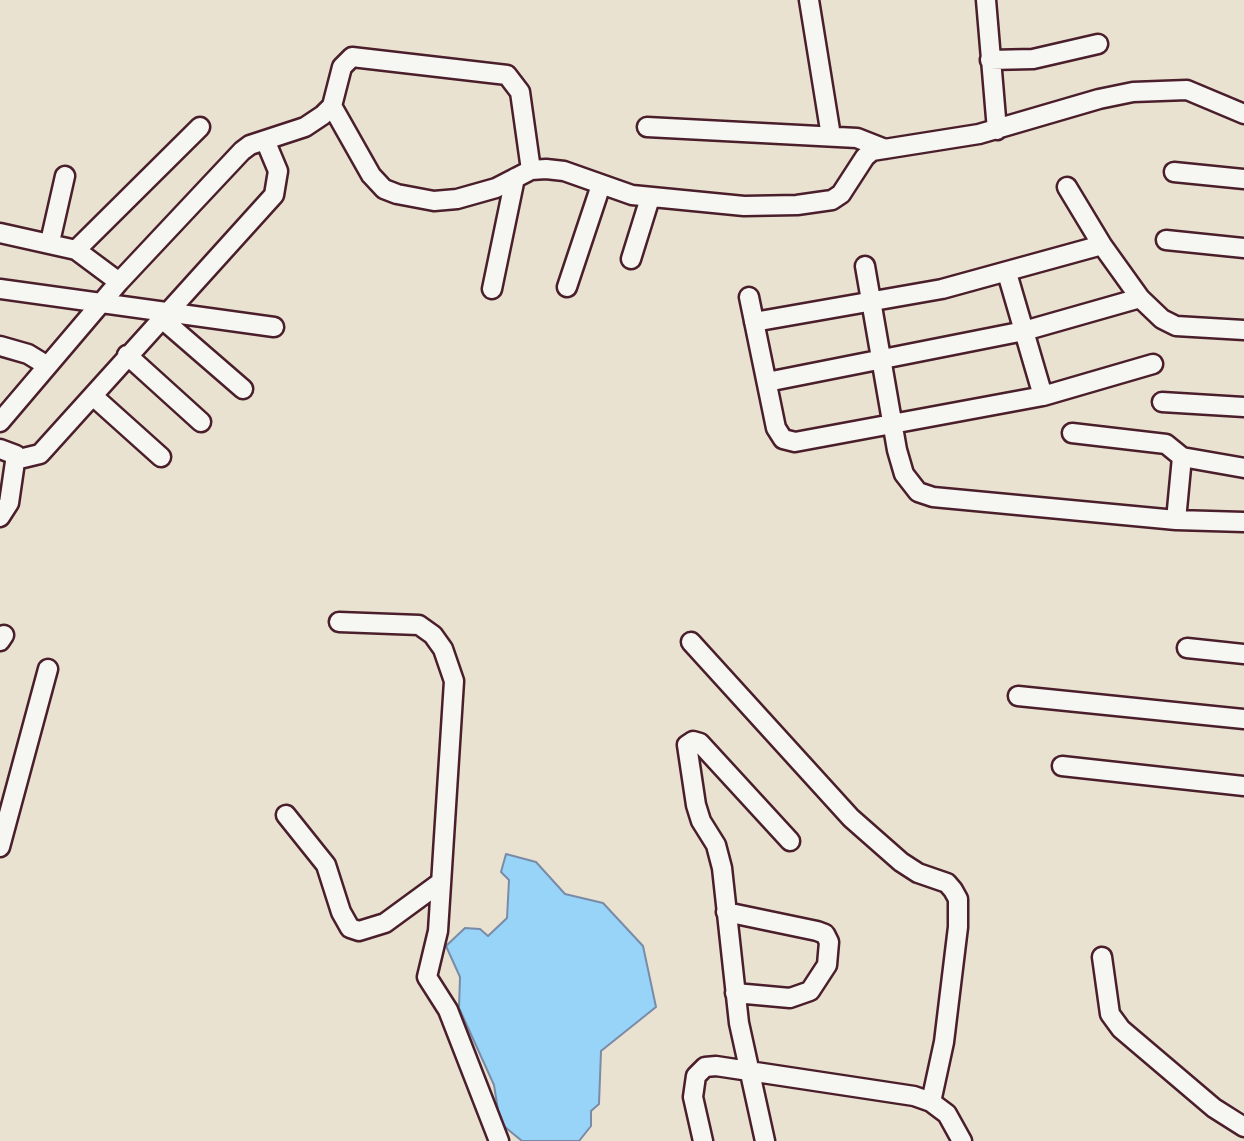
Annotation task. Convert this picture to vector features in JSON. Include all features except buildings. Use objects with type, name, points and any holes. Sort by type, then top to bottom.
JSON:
[{"type":"street","points":[[809,0],[831,136]]},
{"type":"street","points":[[986,0],[997,130]]},
{"type":"street","points":[[990,60],[1033,59],[1098,44]]},
{"type":"street","points":[[0,422],[119,282],[242,151],[305,127],[332,106],[338,77],[346,61],[352,57],[507,75],[520,92],[523,174],[492,289]]},
{"type":"street","points":[[332,106],[372,175],[391,191],[434,201],[457,199],[486,192],[523,174],[564,171],[601,185],[650,198],[744,206],[797,205],[832,200],[850,182],[865,157],[872,151],[997,130],[1099,99],[1152,90],[1187,90],[1244,114]]},
{"type":"street","points":[[76,250],[200,127]]},
{"type":"street","points":[[647,127],[857,138],[885,149]]},
{"type":"street","points":[[15,460],[40,454],[274,195],[278,171],[272,138]]},
{"type":"street","points":[[1174,172],[1244,179]]},
{"type":"street","points":[[50,242],[65,176]]},
{"type":"street","points":[[567,287],[601,185]]},
{"type":"street","points":[[1067,187],[1102,245],[1140,299],[1176,327],[1244,330]]},
{"type":"street","points":[[632,259],[650,198]]},
{"type":"street","points":[[0,233],[50,242],[76,250],[119,282]]},
{"type":"street","points":[[1166,240],[1244,248]]},
{"type":"street","points":[[754,322],[872,302],[1007,274],[1102,245]]},
{"type":"street","points":[[865,266],[892,423],[904,474],[918,492],[933,497],[1176,520],[1244,523]]},
{"type":"street","points":[[1007,274],[1043,396]]},
{"type":"street","points":[[0,289],[164,316],[274,327]]},
{"type":"street","points":[[749,297],[776,428],[783,439],[795,442],[1043,396],[1153,364]]},
{"type":"street","points":[[766,382],[1024,331],[1140,299]]},
{"type":"street","points":[[164,316],[243,389]]},
{"type":"street","points":[[0,346],[28,354],[46,365]]},
{"type":"street","points":[[127,355],[201,422]]},
{"type":"street","points":[[93,396],[161,457]]},
{"type":"street","points":[[1163,402],[1244,407]]},
{"type":"street","points":[[1072,433],[1166,444],[1182,457],[1244,468]]},
{"type":"street","points":[[0,449],[16,455],[9,503],[0,517]]},
{"type":"street","points":[[1176,520],[1182,457]]},
{"type":"street","points":[[339,622],[419,625],[433,635],[443,649],[454,681],[438,931],[427,977],[448,1010],[499,1141]]},
{"type":"street","points":[[691,642],[851,818],[901,862],[918,873],[947,883],[958,899],[944,1042],[932,1102]]},
{"type":"street","points":[[1187,648],[1244,654]]},
{"type":"street","points":[[0,847],[48,669]]},
{"type":"street","points":[[1018,696],[1244,719]]},
{"type":"street","points":[[765,1141],[747,1071],[735,993],[722,868],[716,845],[701,821],[696,805],[687,745],[693,741],[700,743],[790,841]]},
{"type":"street","points":[[1062,766],[1244,786]]},
{"type":"street","points":[[286,815],[299,836],[326,865],[341,912],[350,928],[359,931],[385,923],[441,882]]},
{"type":"street","points":[[726,912],[817,931],[825,934],[829,942],[827,965],[810,991],[790,998],[735,993]]},
{"type":"street","points":[[1101,957],[1110,1014],[1121,1029],[1213,1108],[1244,1127]]},
{"type":"street","points":[[703,1141],[693,1097],[696,1076],[705,1067],[914,1096],[932,1102],[947,1114],[962,1141]]},
{"type":"water","points":[[506,854],[536,862],[565,894],[603,903],[643,946],[656,1007],[601,1051],[599,1104],[591,1111],[591,1126],[579,1141],[522,1141],[500,1123],[494,1085],[459,1008],[460,977],[446,946],[465,928],[480,929],[488,936],[507,918],[509,880],[501,872]]}]
